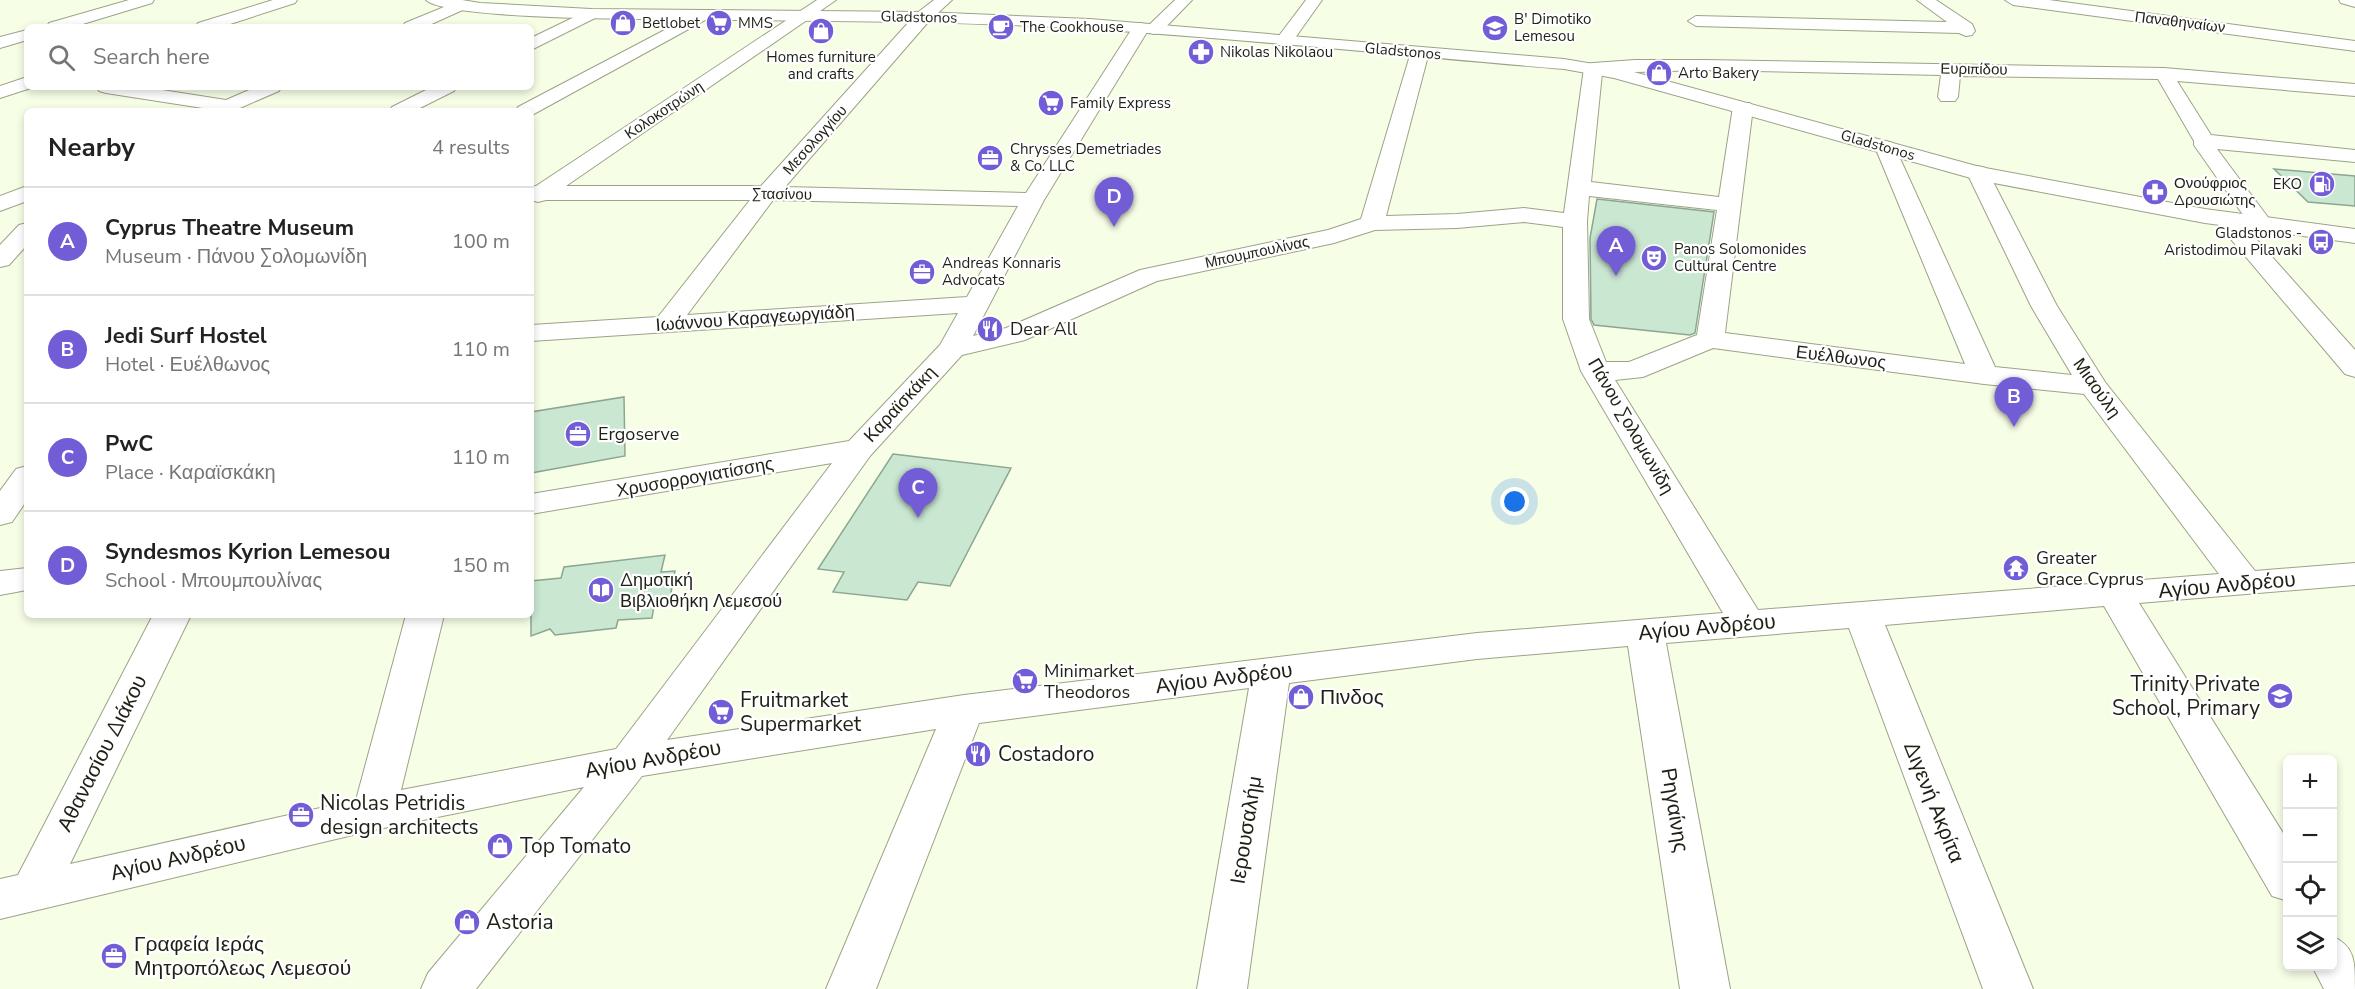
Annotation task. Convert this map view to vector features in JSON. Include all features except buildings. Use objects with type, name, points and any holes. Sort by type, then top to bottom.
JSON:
[{"type":"street","points":[[65,24],[146,0]]},
{"type":"street","points":[[213,24],[289,0]]},
{"type":"street","name":"Gladstonos","points":[[434,0],[461,6],[591,14],[1021,20],[1593,68],[1978,173],[2226,219],[2355,236]]},
{"type":"street","points":[[547,12],[578,0]]},
{"type":"street","name":"Κολοκοτρώνη","points":[[534,199],[828,0]]},
{"type":"street","name":"Μεσολογγίου","points":[[667,323],[767,193],[923,17],[944,0]]},
{"type":"street","name":"Καραϊσκάκη","points":[[447,989],[629,762],[859,449],[952,349],[1033,200],[1148,29],[1184,0]]},
{"type":"street","points":[[1284,41],[1314,0]]},
{"type":"street","points":[[1691,0],[1700,52]]},
{"type":"street","points":[[1925,0],[1966,28]]},
{"type":"street","name":"Παναθηναίων","points":[[2013,0],[2350,45]]},
{"type":"street","points":[[2347,0],[2355,2]]},
{"type":"street","points":[[418,24],[461,6]]},
{"type":"street","points":[[534,43],[591,14]]},
{"type":"street","points":[[531,108],[701,16]]},
{"type":"street","points":[[1696,21],[1966,28]]},
{"type":"street","points":[[1948,97],[1963,60],[1966,28]]},
{"type":"street","points":[[0,44],[24,36]]},
{"type":"street","points":[[1372,223],[1420,52]]},
{"type":"street","name":"Ευριπίδου","points":[[1593,68],[1635,65],[1700,52],[1963,60],[2355,90]]},
{"type":"street","name":"Πάνου Σολομωνίδη","points":[[1593,68],[1575,221],[1576,319],[1595,371],[1748,624]]},
{"type":"street","points":[[2164,74],[2204,141],[2204,146],[2262,224]]},
{"type":"street","points":[[0,92],[24,84]]},
{"type":"street","points":[[121,90],[217,108]]},
{"type":"street","points":[[224,108],[265,90]]},
{"type":"street","points":[[405,108],[441,90]]},
{"type":"street","points":[[1710,339],[1743,108]]},
{"type":"street","points":[[2204,141],[2355,156]]},
{"type":"street","points":[[1886,147],[1984,375]]},
{"type":"street","name":"Μιαούλη","points":[[1978,173],[2044,306],[2093,386],[2246,584]]},
{"type":"street","points":[[1580,188],[1729,205]]},
{"type":"street","name":"Στασίνου","points":[[534,199],[767,193],[1033,200]]},
{"type":"street","points":[[0,204],[24,194]]},
{"type":"street","points":[[0,209],[24,211]]},
{"type":"street","name":"Μπουμπουλίνας","points":[[952,349],[1015,334],[1149,275],[1334,236],[1372,223],[1457,221],[1524,215],[1575,221]]},
{"type":"street","points":[[2226,219],[2355,368]]},
{"type":"street","points":[[0,260],[24,233]]},
{"type":"street","name":"Ιωάννου Καραγεωργιάδη","points":[[534,333],[978,304]]},
{"type":"street","name":"Ευέλθωνος","points":[[1595,371],[1633,370],[1710,339],[1984,375],[2093,386]]},
{"type":"street","name":"Χρυσορρογιατίσσης","points":[[534,503],[859,449]]},
{"type":"street","points":[[0,514],[24,480]]},
{"type":"street","name":"Αγίου Ανδρέου","points":[[16,896],[374,813],[629,762],[964,710],[1477,646],[2355,574]]},
{"type":"street","points":[[0,583],[24,579]]},
{"type":"street","points":[[2115,594],[2283,874]]},
{"type":"street","name":"Διγενή Ακρίτα","points":[[1862,614],[2008,989]]},
{"type":"street","name":"Αθανασίου Διάκου","points":[[16,896],[170,618]]},
{"type":"street","points":[[374,813],[424,618]]},
{"type":"street","name":"Ρηγαίνης","points":[[1646,632],[1705,989]]},
{"type":"street","name":"Ιερουσαλήμ","points":[[1222,989],[1271,672]]},
{"type":"street","points":[[851,989],[964,710]]},
{"type":"street","points":[[2337,965],[2351,989]]},
{"type":"place","name":"Betlobet","points":[[623,23]]},
{"type":"place","name":"MMS","points":[[719,23]]},
{"type":"place","name":"The Cookhouse","points":[[1001,27]]},
{"type":"place","name":"B' Dimotiko Lemesou","points":[[1495,28]]},
{"type":"place","name":"Homes furniture and crafts","points":[[821,31]]},
{"type":"place","name":"Nikolas Nikolaou","points":[[1201,52]]},
{"type":"place","name":"Arto Bakery","points":[[1659,73]]},
{"type":"place","name":"Family Express","points":[[1051,103]]},
{"type":"place","name":"Chrysses Demetriades & Co. LLC","points":[[990,158]]},
{"type":"place","name":"EKO","points":[[2322,184]]},
{"type":"place","name":"Ονούφριος Δρουσιώτης","points":[[2155,192]]},
{"type":"place","name":"Syndesmos Kyrion Lemesou","points":[[1114,227]]},
{"type":"place","name":"Gladstonos - Aristodimou Pilavaki","points":[[2321,242]]},
{"type":"place","name":"Panos Solomonides Cultural Centre","points":[[1654,258]]},
{"type":"place","name":"Andreas Konnaris Advocats","points":[[922,272]]},
{"type":"place","name":"Cyprus Theatre Museum","points":[[1616,276]]},
{"type":"place","name":"Dear All","points":[[990,329]]},
{"type":"place","name":"Jedi Surf Hostel","points":[[2014,427]]},
{"type":"place","name":"Ergoserve","points":[[578,434]]},
{"type":"place","name":"PwC","points":[[918,518]]},
{"type":"place","name":"Greater Grace Cyprus","points":[[2016,568]]},
{"type":"place","name":"Δημοτική Βιβλιοθήκη Λεμεσού","points":[[601,590]]},
{"type":"place","name":"Minimarket Theodoros","points":[[1025,681]]},
{"type":"place","name":"Trinity Private School, Primary","points":[[2280,696]]},
{"type":"place","name":"Πινδος","points":[[1301,697]]},
{"type":"place","name":"Fruitmarket Supermarket","points":[[721,712]]},
{"type":"place","name":"Costadoro","points":[[978,754]]},
{"type":"place","name":"Nicolas Petridis design architects","points":[[301,815]]},
{"type":"place","name":"Top Tomato","points":[[500,846]]},
{"type":"place","name":"Astoria","points":[[467,922]]},
{"type":"place","name":"Γραφεία Ιεράς Μητροπόλεως Λεμεσού","points":[[114,956]]}]
